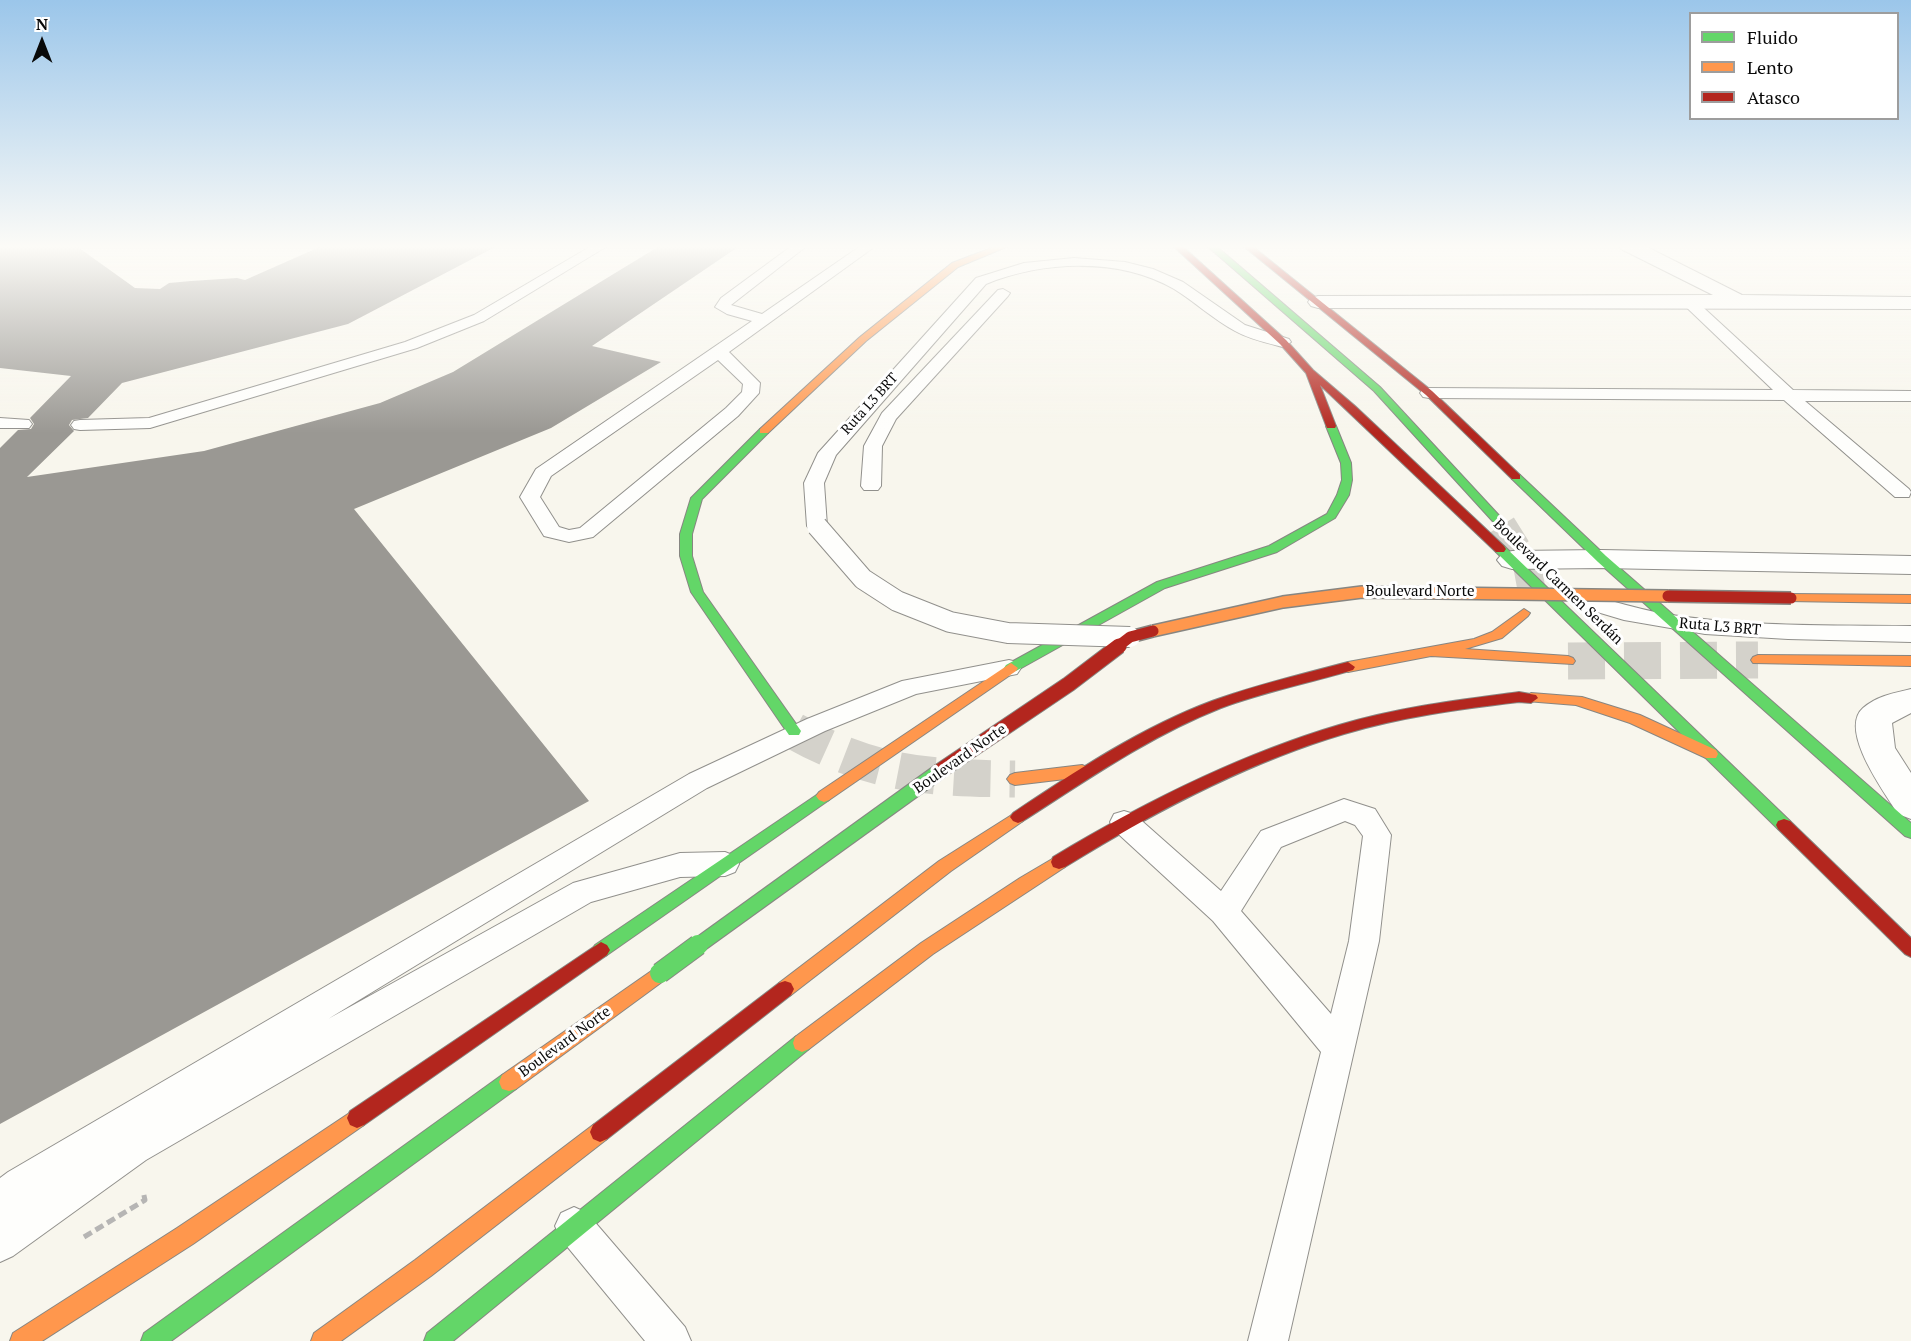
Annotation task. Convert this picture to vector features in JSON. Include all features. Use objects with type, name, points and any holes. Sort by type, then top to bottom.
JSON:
[{"type":"main road","points":[[794,731],[697,592],[690,576],[684,544],[686,528],[697,498],[780,416],[863,339],[902,308]]},
{"type":"main road","name":"Boulevard Carmen Serdán","points":[[1245,308],[1283,342],[1310,372],[1361,416],[1512,560],[1534,584],[1911,949]]},
{"type":"main road","points":[[1283,308],[1377,389],[1502,525]]},
{"type":"main road","points":[[1325,308],[1429,393],[1672,623],[1911,832]]},
{"type":"main road","points":[[21,1341],[185,1236],[1011,668],[1161,585],[1273,549],[1311,530],[1331,516],[1343,495],[1347,480],[1346,463],[1310,372]]},
{"type":"main road","name":"Boulevard Norte","points":[[152,1341],[949,765],[1069,684],[1130,637],[1275,602],[1350,592],[1911,599]]},
{"type":"main road","points":[[322,1341],[433,1260],[945,866],[1090,770],[1162,729],[1217,705],[1320,673],[1426,651],[1453,648],[1497,635],[1524,613]]},
{"type":"main road","points":[[1426,651],[1568,661]]},
{"type":"main road","points":[[1758,660],[1911,662]]},
{"type":"main road","points":[[435,1341],[870,988],[997,900],[1124,822],[1258,758],[1342,729],[1433,708],[1519,697],[1577,700],[1635,719],[1711,754]]},
{"type":"main road","points":[[1015,780],[1090,770]]},
{"type":"street","points":[[1512,560],[1602,559],[1911,566]]},
{"type":"street","points":[[1911,701],[1894,705],[1874,718],[1877,749],[1911,804]]},
{"type":"lane","points":[[80,425],[150,423],[411,345],[479,318],[497,308]]},
{"type":"lane","points":[[724,308],[766,320]]},
{"type":"lane","points":[[718,351],[752,383],[750,393],[732,412],[586,533],[568,536],[551,532],[530,497],[543,473],[718,351],[783,308]]},
{"type":"lane","name":"Ruta L3 BRT","points":[[957,308],[827,453],[814,483],[817,526],[863,579],[897,600],[950,622],[1008,633],[1130,637]]},
{"type":"lane","points":[[871,486],[873,446],[888,417],[989,308]]},
{"type":"lane","name":"Ruta L3 BRT","points":[[1211,308],[1241,329],[1283,342]]},
{"type":"lane","points":[[1695,308],[1788,394],[1902,493]]},
{"type":"lane","points":[[1429,393],[1911,396]]},
{"type":"lane","points":[[0,423],[23,424]]},
{"type":"lane","name":"Ruta L3 BRT","points":[[1534,584],[1588,603],[1672,623],[1757,630],[1911,634]]},
{"type":"lane","points":[[0,1202],[21,1185],[698,781],[816,725],[911,687],[1011,668]]},
{"type":"lane","points":[[1224,912],[1270,839],[1344,810],[1365,817],[1377,835],[1364,941],[1268,1341]]},
{"type":"lane","points":[[1124,822],[1224,912],[1339,1048]]},
{"type":"lane","points":[[0,1243],[133,1147],[583,892],[680,865],[727,864]]},
{"type":"lane","points":[[574,1226],[671,1341]]},
{"type":"building","points":[[0,308],[379,308],[348,324],[122,383],[88,418],[72,420],[69,425],[74,431],[27,477],[204,451],[380,403],[453,372],[559,308],[649,308],[592,346],[661,362],[551,428],[354,509],[589,801],[0,1124],[0,448],[18,430],[31,429],[34,424],[30,418],[71,376],[0,368]]},
{"type":"tunnel","points":[[1502,525],[1527,565],[1532,592]]},
{"type":"tunnel","points":[[1568,661],[1758,660]]},
{"type":"tunnel","points":[[794,731],[849,757],[901,771],[954,777],[1015,779]]},
{"type":"traffic: fast","points":[[1283,308],[1377,389],[1502,525]]},
{"type":"traffic: fast","points":[[1011,668],[1161,585],[1273,549],[1331,516],[1343,495],[1347,480],[1346,463],[1331,426]]},
{"type":"traffic: fast","points":[[764,431],[697,498],[686,534],[686,556],[697,592],[794,731]]},
{"type":"traffic: fast","points":[[1516,477],[1602,559],[1911,832]]},
{"type":"traffic: fast","points":[[1500,549],[1784,825]]},
{"type":"traffic: fast","points":[[660,973],[940,771]]},
{"type":"traffic: fast","points":[[601,950],[824,796]]},
{"type":"traffic: fast","points":[[435,1341],[802,1043]]},
{"type":"traffic: fast","points":[[152,1341],[509,1082]]},
{"type":"traffic: slow","points":[[764,431],[863,339],[902,308]]},
{"type":"traffic: slow","points":[[1153,631],[1283,602],[1362,592],[1668,596]]},
{"type":"traffic: slow","points":[[1791,598],[1911,599]]},
{"type":"traffic: slow","points":[[1348,667],[1476,643],[1497,635],[1524,613]]},
{"type":"traffic: slow","points":[[1426,651],[1568,661]]},
{"type":"traffic: slow","points":[[1758,660],[1911,661]]},
{"type":"traffic: slow","points":[[824,796],[1011,668]]},
{"type":"traffic: slow","points":[[1531,698],[1577,700],[1635,719],[1711,754]]},
{"type":"traffic: slow","points":[[1015,779],[1082,771]]},
{"type":"traffic: slow","points":[[785,989],[945,866],[1018,817]]},
{"type":"traffic: slow","points":[[802,1043],[927,948],[1059,862]]},
{"type":"traffic: slow","points":[[509,1082],[660,973]]},
{"type":"traffic: slow","points":[[21,1341],[185,1236],[357,1118]]},
{"type":"traffic: slow","points":[[322,1341],[423,1268],[600,1132]]},
{"type":"traffic: jam","points":[[1245,308],[1283,342],[1310,372],[1331,426]]},
{"type":"traffic: jam","points":[[1323,308],[1429,393],[1516,477]]},
{"type":"traffic: jam","points":[[1310,372],[1352,408],[1500,549]]},
{"type":"traffic: jam","points":[[1668,596],[1791,598]]},
{"type":"traffic: jam","points":[[940,771],[1069,684],[1130,637],[1153,631]]},
{"type":"traffic: jam","points":[[1018,817],[1139,741],[1190,716],[1249,694],[1348,667]]},
{"type":"traffic: jam","points":[[1059,862],[1124,822],[1259,758],[1342,729],[1433,708],[1519,697],[1531,698]]},
{"type":"traffic: jam","points":[[1784,825],[1911,949]]},
{"type":"traffic: jam","points":[[357,1118],[601,950]]},
{"type":"traffic: jam","points":[[600,1132],[785,989]]}]
